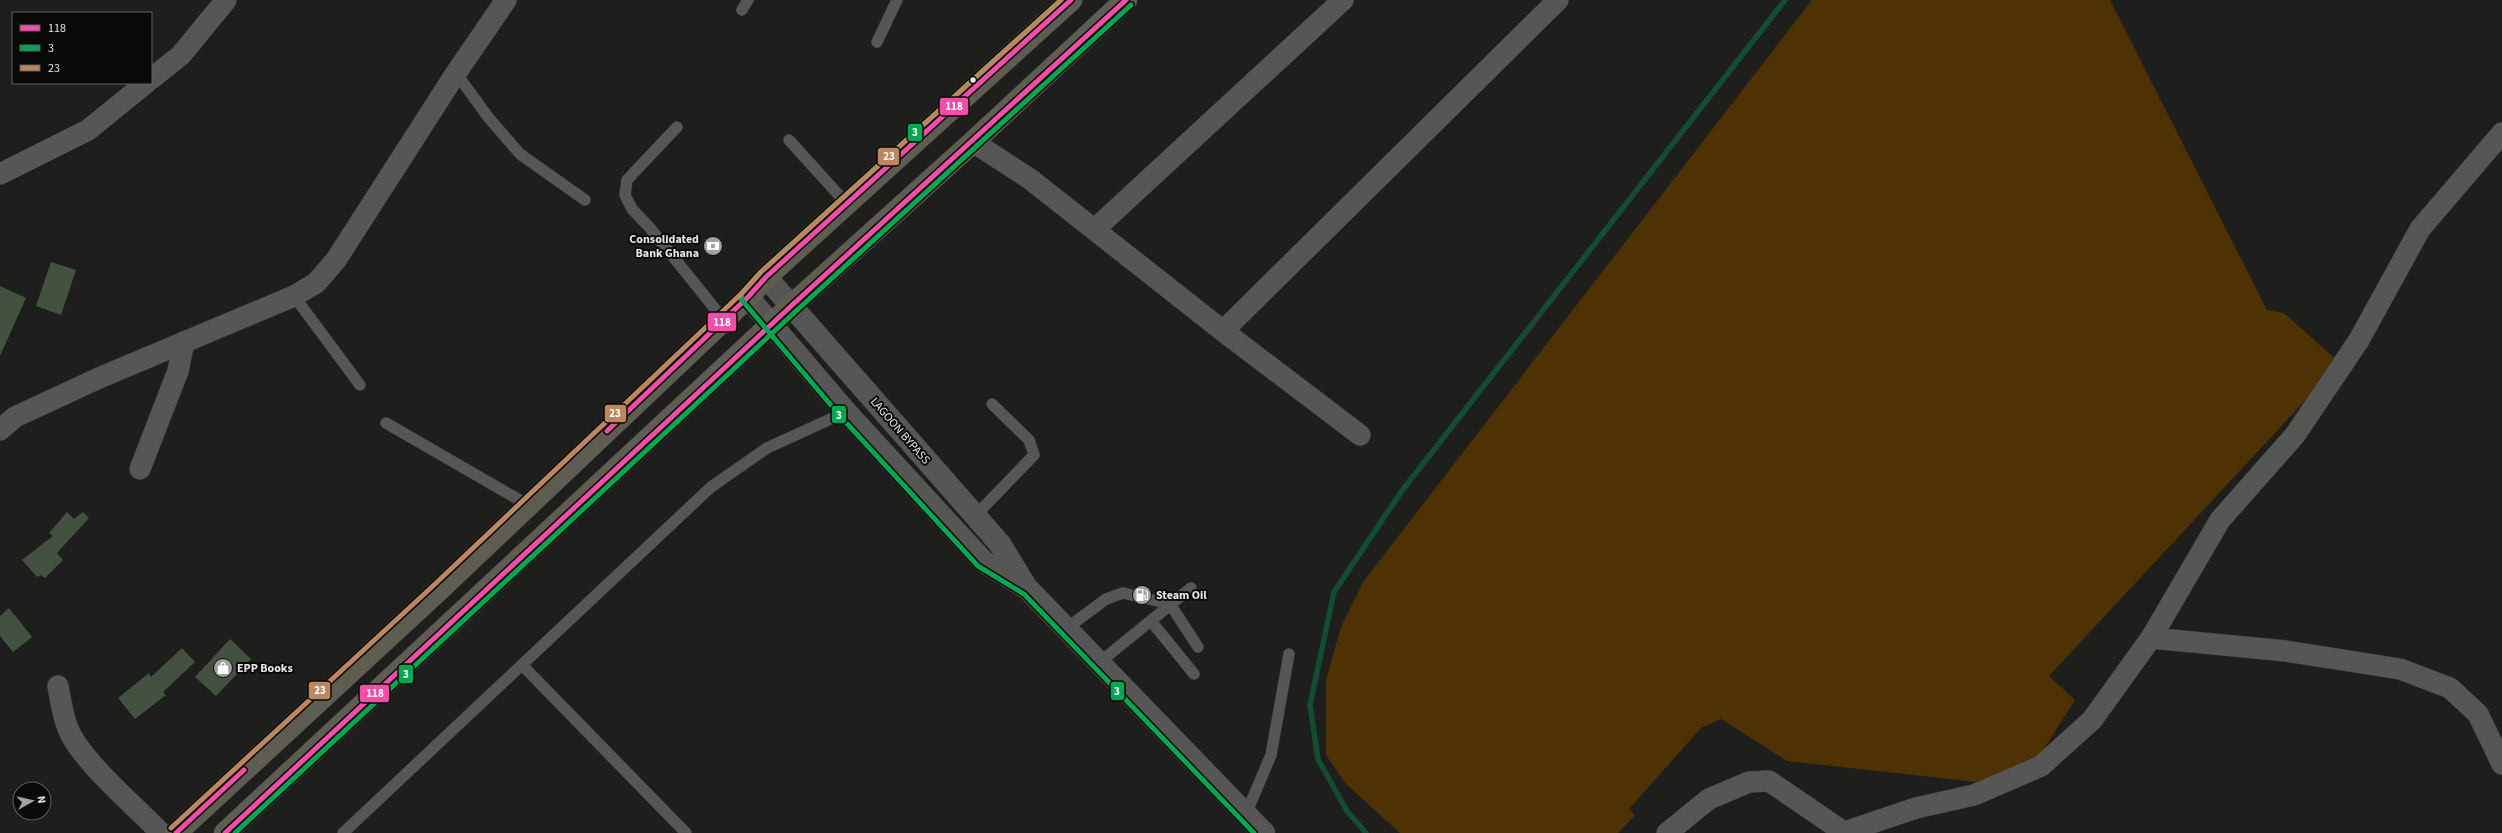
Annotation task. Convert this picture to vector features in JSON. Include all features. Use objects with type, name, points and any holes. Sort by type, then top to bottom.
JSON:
[{"type":"main road","points":[[225,833],[771,327],[790,307],[973,142],[1126,0]]},
{"type":"main road","points":[[176,833],[528,505],[724,320],[766,277],[847,204],[1065,1]]},
{"type":"street","points":[[152,78],[181,55],[226,0]]},
{"type":"street","points":[[0,430],[15,417],[99,378],[294,296],[316,283],[336,260],[456,73],[506,0]]},
{"type":"street","points":[[1095,229],[1344,0]]},
{"type":"street","points":[[1223,331],[1558,0]]},
{"type":"street","points":[[0,174],[88,130],[145,84]]},
{"type":"street","points":[[1667,833],[1709,799],[1749,782],[1769,781],[1845,832],[1916,808],[1974,795],[2041,766],[2092,720],[2151,638],[2220,520],[2295,434],[2359,340],[2420,229],[2502,133]]},
{"type":"street","points":[[973,142],[1030,179],[1223,331],[1360,435]]},
{"type":"street","name":"LAGOON BYPASS","points":[[766,277],[790,307],[1000,544],[1028,589],[1264,833]]},
{"type":"street","name":"LAGOON BYPASS","points":[[748,297],[771,327],[846,412],[983,561],[1028,589]]},
{"type":"street","points":[[140,469],[178,371],[184,342]]},
{"type":"street","points":[[2151,638],[2286,651],[2400,669],[2450,688],[2478,714],[2502,764]]},
{"type":"street","points":[[58,686],[62,709],[70,733],[83,753],[161,833]]},
{"type":"lane","points":[[742,10],[748,0]]},
{"type":"lane","points":[[877,42],[897,0]]},
{"type":"lane","points":[[456,73],[488,117],[520,154],[585,200]]},
{"type":"lane","points":[[676,127],[627,180],[625,195],[632,209],[650,228],[724,320]]},
{"type":"lane","points":[[789,140],[847,204]]},
{"type":"lane","points":[[294,296],[360,385]]},
{"type":"lane","points":[[975,516],[1034,455],[1029,440],[992,404]]},
{"type":"lane","points":[[343,833],[710,488],[767,448],[846,412]]},
{"type":"lane","points":[[386,423],[528,505]]},
{"type":"lane","points":[[1100,662],[1191,588]]},
{"type":"lane","points":[[1067,628],[1106,599],[1124,593],[1170,604],[1198,648]]},
{"type":"lane","points":[[1151,621],[1194,674]]},
{"type":"lane","points":[[1246,814],[1271,755],[1290,654]]},
{"type":"lane","points":[[522,665],[686,833]]},
{"type":"shaded area","points":[[1812,0],[2110,0],[2267,310],[2284,313],[2340,363],[2049,676],[2075,700],[2038,758],[1986,783],[1787,761],[1721,719],[1701,728],[1629,809],[1635,815],[1618,833],[1400,833],[1345,783],[1326,755],[1326,680],[1341,627],[1363,582]]},
{"type":"building","points":[[51,262],[76,270],[61,315],[36,306]]},
{"type":"building","points":[[0,286],[26,298],[0,356]]},
{"type":"building","points":[[67,512],[74,519],[83,512],[89,518],[57,553],[63,560],[45,578],[41,575],[37,577],[22,560],[53,536],[49,533]]},
{"type":"building","points":[[9,608],[32,637],[13,652],[0,636],[0,616]]},
{"type":"building","name":"EPP Books","points":[[230,639],[251,659],[216,696],[195,677]]},
{"type":"building","points":[[182,648],[195,662],[163,692],[166,695],[135,719],[118,698],[149,673],[151,677]]},
{"type":"waterway","points":[[1366,833],[1347,811],[1318,759],[1310,705],[1334,592],[1401,492],[1785,0]]},
{"type":"transit line","name":"3","points":[[1061,0],[761,272],[742,293],[741,299],[841,417],[978,566],[1024,594],[1254,833]]},
{"type":"transit line","name":"23","points":[[171,828],[434,585],[743,292],[761,272],[1061,0]]},
{"type":"transit line","name":"118","points":[[607,431],[748,297],[766,277],[1071,0]]},
{"type":"transit line","name":"118","points":[[225,833],[790,307],[1126,0]]},
{"type":"transit line","name":"3","points":[[235,833],[795,312],[1131,5]]},
{"type":"transit line","name":"118","points":[[176,833],[244,770]]},
{"type":"place","name":"Consolidated Bank Ghana","points":[[713,246]]},
{"type":"place","name":"Steam Oil","points":[[1142,595]]},
{"type":"place","name":"EPP Books","points":[[223,668]]}]
